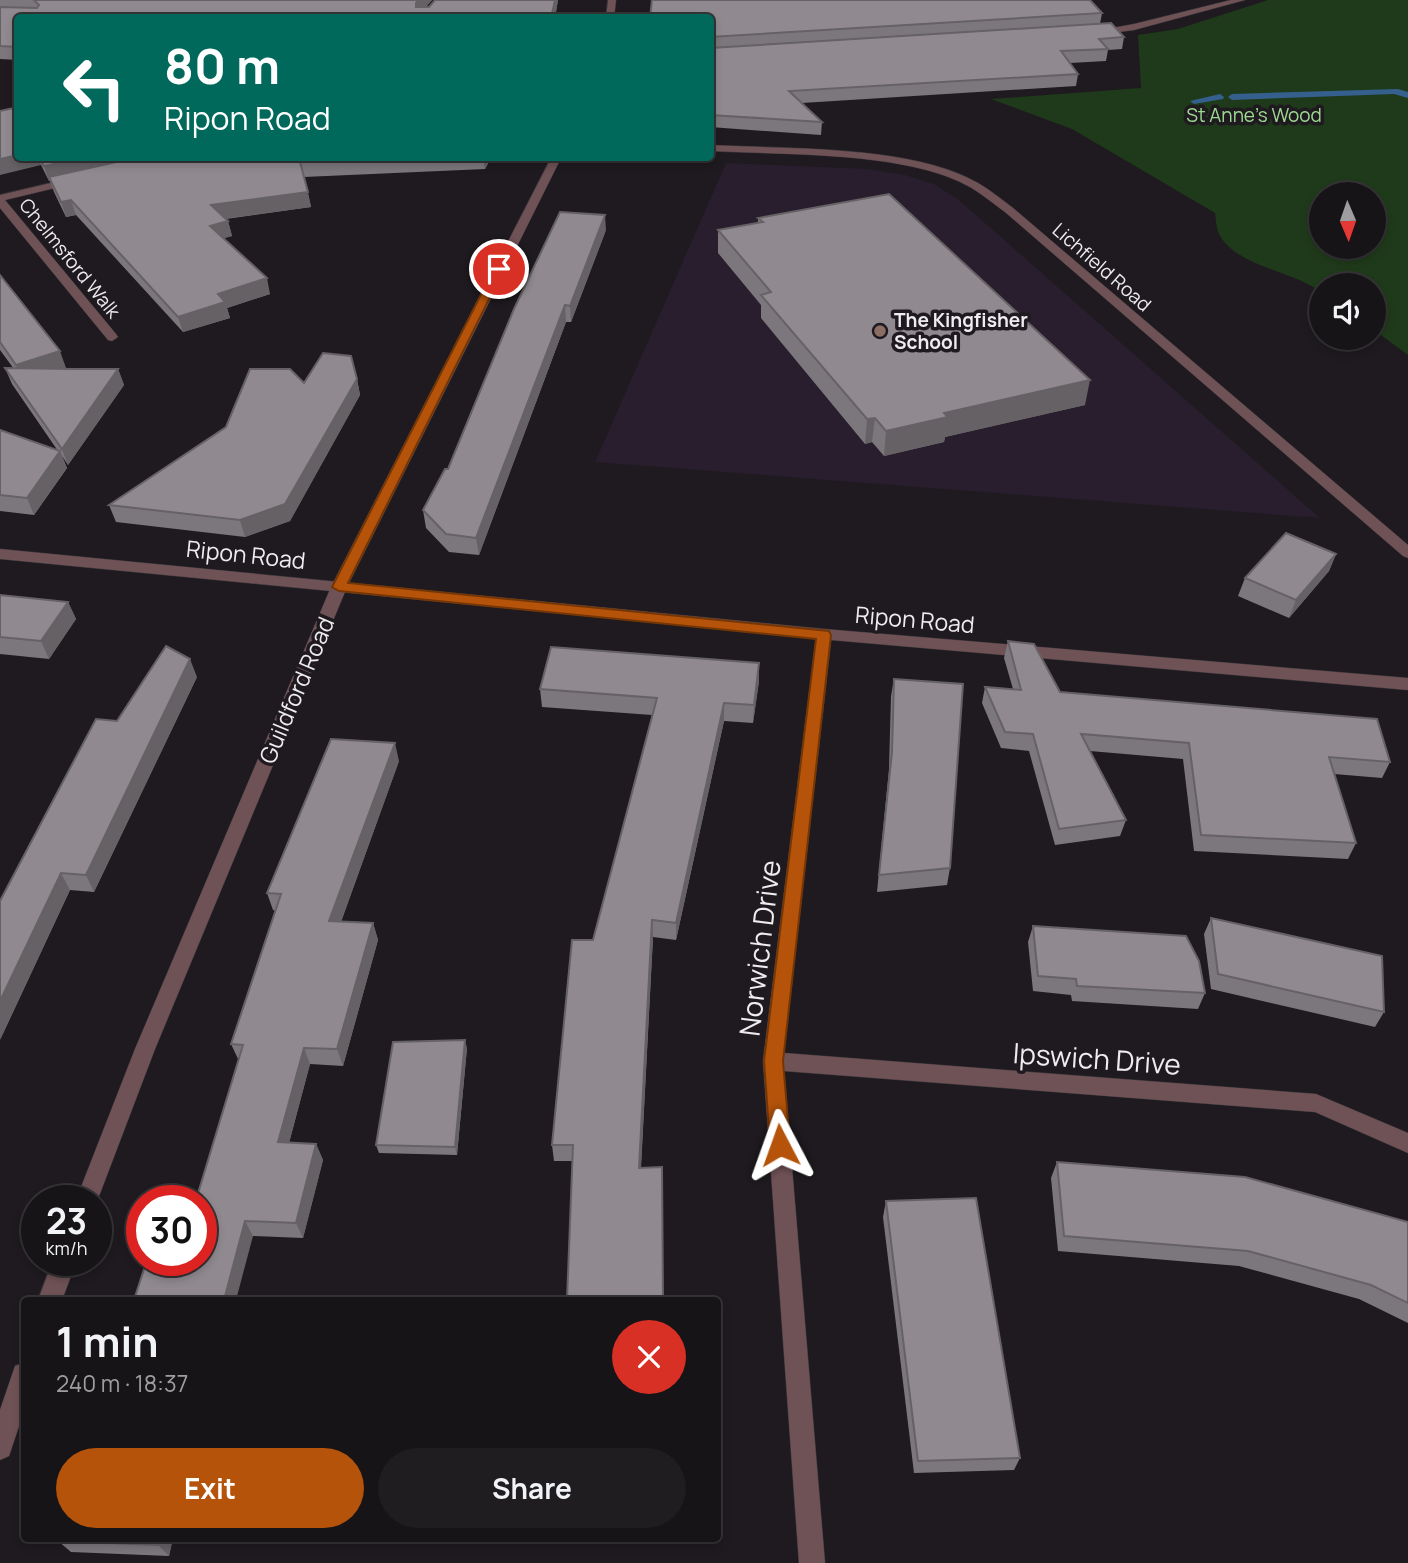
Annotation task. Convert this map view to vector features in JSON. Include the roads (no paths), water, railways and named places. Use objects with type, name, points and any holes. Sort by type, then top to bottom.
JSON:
[{"type":"street","points":[[1083,33],[1134,27],[1241,0]]},
{"type":"street","name":"Lichfield Road","points":[[714,148],[890,159],[933,167],[973,184],[1009,210],[1408,553]]},
{"type":"street","name":"Guildford Road","points":[[94,1185],[145,1049],[339,587],[554,161]]},
{"type":"street","points":[[0,199],[89,177]]},
{"type":"street","name":"Chelmsford Walk","points":[[0,199],[112,337]]},
{"type":"street","name":"Ripon Road","points":[[0,554],[824,635],[1408,684]]},
{"type":"street","name":"Norwich Drive","points":[[811,1563],[774,1061],[824,635]]},
{"type":"street","name":"Ipswich Drive","points":[[774,1061],[1316,1103],[1408,1143]]},
{"type":"street","points":[[51,1297],[59,1276]]},
{"type":"street","points":[[0,1447],[21,1384]]},
{"type":"waterway","points":[[1232,97],[1395,91],[1408,95]]},
{"type":"waterway","points":[[1194,101],[1220,97]]},
{"type":"place","name":"The Kingfisher School","points":[[880,331]]},
{"type":"park label","name":"St Anne's Wood","points":[[1254,115]]}]
